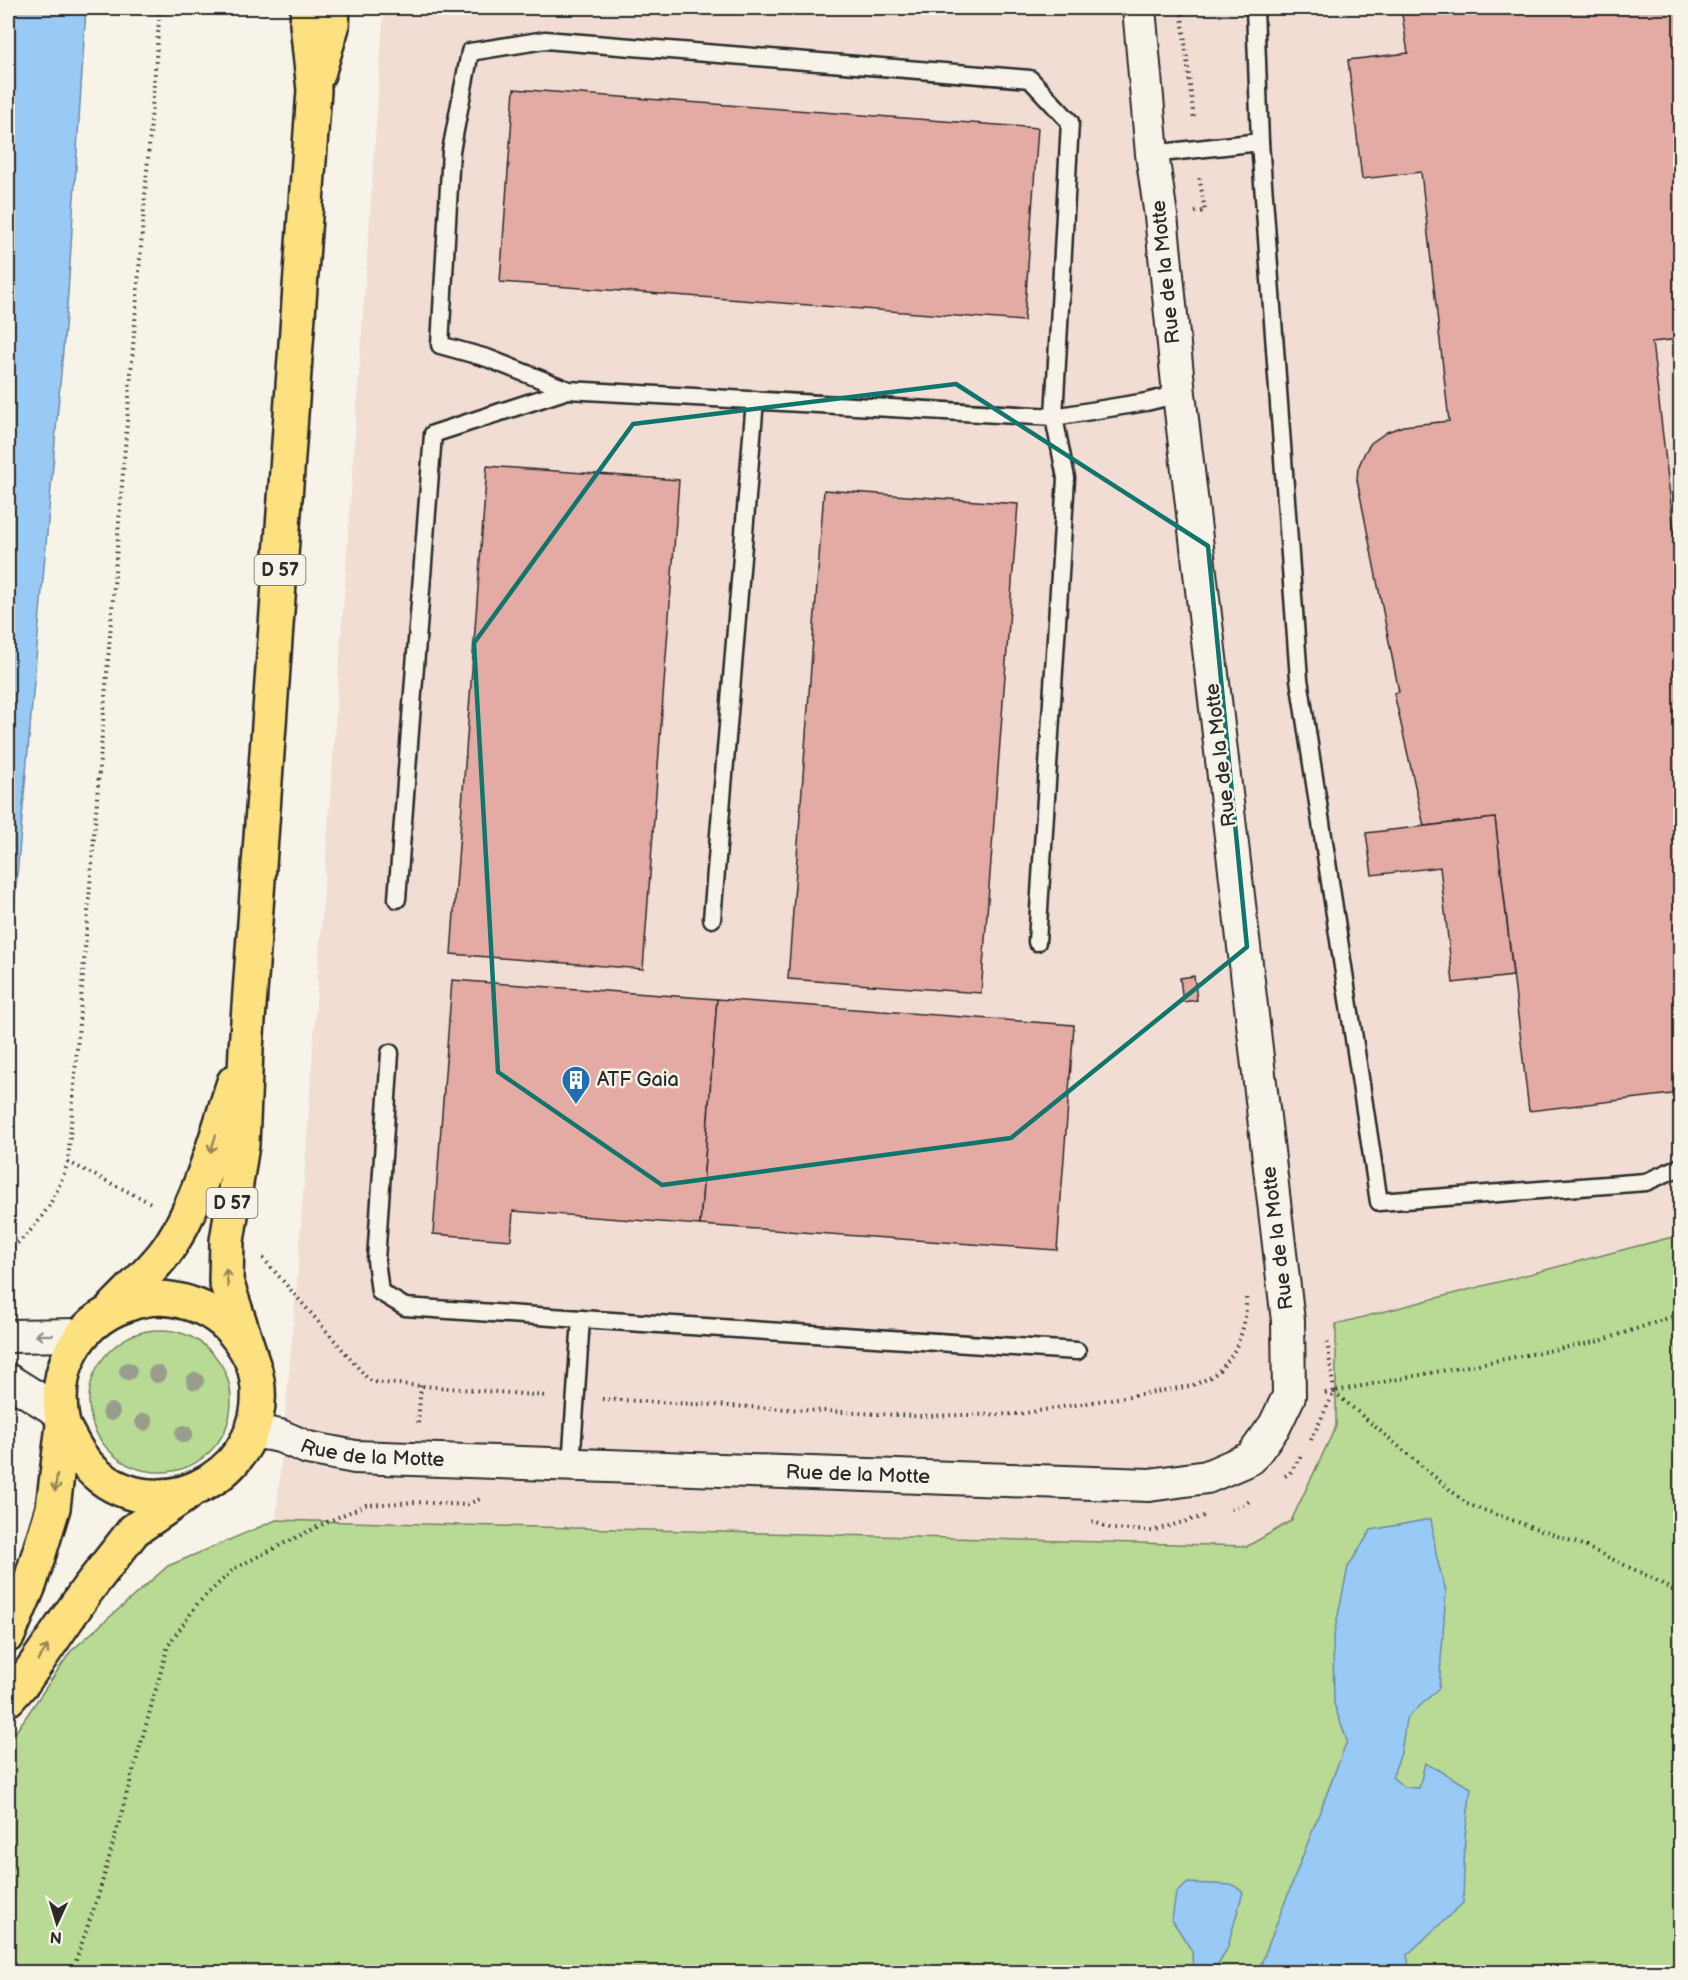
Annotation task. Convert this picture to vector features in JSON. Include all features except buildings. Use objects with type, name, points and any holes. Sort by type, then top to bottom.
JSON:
[{"type":"main road","name":"D 57","points":[[250,1354],[226,1281],[227,1241],[242,1145],[246,1049],[314,90],[307,24],[308,8]]},
{"type":"main road","name":"D 57","points":[[314,90],[332,27],[333,8]]},
{"type":"main road","name":"D 57","points":[[112,1310],[164,1254],[184,1220],[198,1188],[246,1049]]},
{"type":"main road","points":[[8,1635],[30,1583],[53,1508],[62,1419],[60,1386],[67,1359],[81,1335],[95,1320],[112,1310],[142,1299],[174,1298],[205,1308],[231,1328],[250,1354],[258,1388],[258,1405],[253,1431],[239,1456],[218,1477],[192,1490],[134,1530],[87,1590],[24,1681],[8,1700]]},
{"type":"main road","points":[[62,1419],[78,1454],[100,1477],[129,1492],[161,1497],[192,1490]]},
{"type":"street","name":"Rue de la Motte","points":[[253,1431],[280,1436],[308,1448],[355,1456],[1149,1485],[1207,1477],[1251,1458],[1275,1425],[1289,1396],[1288,1321],[1179,394],[1161,216],[1152,154],[1139,8]]},
{"type":"street","points":[[8,1336],[81,1335]]},
{"type":"street","points":[[8,1380],[62,1419]]},
{"type":"lane","points":[[1255,8],[1260,142],[1299,680],[1379,1202],[1646,1182],[1680,1167]]},
{"type":"lane","points":[[1037,942],[1065,478],[1053,417],[1070,122],[1030,80],[545,40],[470,52],[451,151],[440,345],[487,358],[568,390],[1053,417],[1146,402],[1179,394]]},
{"type":"lane","points":[[1152,154],[1260,142]]},
{"type":"lane","points":[[397,899],[433,434],[568,390]]},
{"type":"lane","points":[[712,919],[755,400]]},
{"type":"lane","points":[[390,1053],[376,1260],[380,1292],[405,1308],[1077,1351]]},
{"type":"lane","points":[[571,1465],[581,1319]]},
{"type":"path","points":[[8,1251],[38,1224],[49,1207],[68,1162],[160,8]]},
{"type":"path","points":[[68,1162],[184,1220]]},
{"type":"path","points":[[227,1241],[252,1245],[373,1382],[575,1398],[915,1416],[1030,1413],[1191,1386],[1210,1378],[1225,1363],[1243,1332],[1246,1317],[1245,1286]]},
{"type":"path","points":[[1334,1392],[1600,1341],[1680,1314]]},
{"type":"path","points":[[1281,1479],[1290,1473],[1316,1432],[1334,1392],[1327,1338]]},
{"type":"path","points":[[1334,1392],[1467,1504],[1580,1544],[1680,1595]]},
{"type":"path","points":[[72,1972],[100,1890],[168,1647],[198,1603],[236,1568],[366,1504],[416,1502],[466,1505],[485,1497]]},
{"type":"path","points":[[1221,1512],[1244,1505],[1253,1499]]},
{"type":"path","points":[[1087,1519],[1112,1529],[1152,1531],[1209,1515]]},
{"type":"highlighted area","points":[[956,384],[1208,546],[1247,947],[1011,1138],[662,1185],[498,1072],[474,643],[633,424]]},
{"type":"shaded area","points":[[384,8],[1680,8],[1680,1235],[1336,1324],[1337,1426],[1291,1521],[1248,1546],[276,1520],[298,1269]]},
{"type":"green space","points":[[1680,1235],[1680,1972],[8,1972],[8,1743],[71,1651],[168,1566],[276,1520],[1248,1546],[1291,1521],[1336,1426],[1336,1324]]},
{"type":"green space","points":[[160,1330],[187,1335],[210,1351],[226,1374],[231,1401],[226,1428],[210,1451],[187,1467],[160,1472],[133,1467],[110,1451],[94,1428],[89,1401],[94,1374],[110,1351],[133,1335]]},
{"type":"water","points":[[8,8],[86,8],[68,293],[8,978]]},
{"type":"water","points":[[1431,1519],[1437,1559],[1446,1591],[1439,1688],[1406,1719],[1401,1753],[1392,1777],[1404,1787],[1419,1788],[1425,1763],[1471,1788],[1465,1837],[1463,1903],[1407,1955],[1410,1972],[1258,1972],[1347,1741],[1334,1704],[1333,1639],[1348,1567],[1371,1530]]},
{"type":"water","points":[[1188,1883],[1233,1885],[1243,1892],[1227,1949],[1213,1972],[1193,1972],[1192,1951],[1172,1920],[1176,1893]]},
{"type":"place","name":"ATF Gaia","points":[[576,1106]]}]
